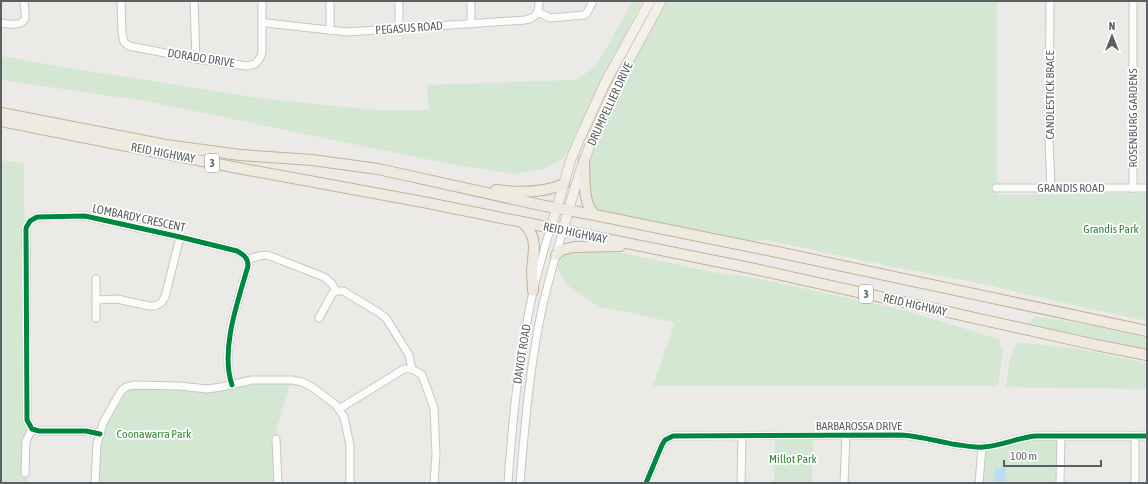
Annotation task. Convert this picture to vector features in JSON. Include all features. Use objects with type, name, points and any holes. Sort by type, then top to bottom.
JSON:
[{"type":"highway","name":"REID HIGHWAY","points":[[1,113],[166,145],[240,155],[312,160],[378,169],[556,208],[987,296],[1044,310],[1147,331]]},
{"type":"highway","name":"REID HIGHWAY","points":[[1,121],[238,168],[415,200],[750,268],[1040,333],[1147,355]]},
{"type":"highway","points":[[584,160],[586,199],[589,208],[596,215]]},
{"type":"highway","points":[[378,169],[400,168],[497,190],[545,190],[564,184]]},
{"type":"highway","points":[[522,222],[530,230],[532,236],[534,251],[532,270],[533,291]]},
{"type":"highway","points":[[556,255],[561,250],[574,247],[640,246]]},
{"type":"main road","name":"DRUMPELLIER DRIVE","points":[[551,228],[571,159],[606,81],[650,1]]},
{"type":"main road","name":"DRUMPELLIER DRIVE","points":[[563,230],[584,160],[601,118],[661,1]]},
{"type":"street","points":[[1,23],[9,24],[23,21],[25,17],[24,1]]},
{"type":"street","name":"DORADO DRIVE","points":[[121,1],[122,33],[124,42],[129,46],[196,59],[247,66],[255,64],[262,53],[262,1]]},
{"type":"street","points":[[194,1],[196,59]]},
{"type":"street","points":[[330,1],[330,30]]},
{"type":"street","points":[[399,1],[399,28]]},
{"type":"street","points":[[471,1],[471,24]]},
{"type":"street","points":[[539,1],[538,12],[550,18],[584,15],[587,13],[593,1]]},
{"type":"street","name":"CANDLESTICK BRACE","points":[[1050,1],[1049,140],[1051,188]]},
{"type":"street","name":"ROSENBURG GARDENS","points":[[1133,1],[1133,188]]},
{"type":"street","name":"PEGASUS ROAD","points":[[266,23],[347,32],[525,20],[534,17],[538,12]]},
{"type":"street","name":"GRANDIS ROAD","points":[[996,188],[1147,188]]},
{"type":"street","name":"LOMBARDY CRESCENT","points":[[32,429],[27,420],[26,228],[30,221],[37,217],[85,216],[237,251],[243,254],[247,260]]},
{"type":"street","name":"DAVIOT ROAD","points":[[508,483],[513,412],[522,344],[533,291],[551,228]]},
{"type":"street","name":"DAVIOT ROAD","points":[[520,483],[530,379],[543,304],[563,230]]},
{"type":"street","points":[[96,300],[117,299],[149,306],[155,306],[161,303],[165,298],[180,237]]},
{"type":"street","points":[[232,385],[228,375],[228,340],[248,266],[247,260],[260,256],[270,256],[324,277],[332,284],[336,291]]},
{"type":"street","points":[[96,279],[96,318]]},
{"type":"street","points":[[319,318],[333,292],[343,291],[386,318],[410,354],[412,369]]},
{"type":"street","points":[[340,409],[404,369],[412,369],[422,375],[434,408],[436,454],[434,483]]},
{"type":"street","points":[[95,483],[97,444],[103,423],[121,391],[126,387],[141,385],[207,388],[232,385],[252,380],[292,380],[302,382],[312,387],[340,409],[344,417],[350,445],[350,483]]},
{"type":"street","points":[[25,473],[26,441],[32,429],[39,431],[86,431],[100,434]]},
{"type":"street","points":[[844,483],[846,435]]},
{"type":"street","name":"BARBAROSSA DRIVE","points":[[646,483],[662,445],[665,440],[673,436],[912,436],[982,447],[998,445],[1024,437],[1147,436]]},
{"type":"street","points":[[741,483],[742,436]]},
{"type":"street","points":[[1060,483],[1061,436]]},
{"type":"street","points":[[1135,436],[1135,483]]},
{"type":"street","points":[[276,439],[278,483]]},
{"type":"street","points":[[979,483],[982,447]]},
{"type":"green space","points":[[633,1],[642,1],[563,159],[544,169],[515,174],[450,164],[146,101],[1,80],[1,56],[266,99],[375,110],[429,110],[427,85],[576,80],[596,66]]},
{"type":"green space","name":"Grandis Park","points":[[662,1],[997,1],[997,195],[1147,193],[1147,321],[964,280],[889,266],[767,240],[753,241],[591,212],[584,160]]},
{"type":"green space","points":[[1,160],[24,164],[27,483],[1,483]]},
{"type":"green space","points":[[584,251],[622,253],[722,274],[751,277],[903,310],[999,339],[1003,351],[998,386],[653,386],[675,323],[614,309],[601,308],[567,285],[557,267],[563,255]]},
{"type":"green space","points":[[1035,316],[1147,335],[1147,349],[1025,325],[1031,322]]},
{"type":"green space","points":[[1017,342],[1078,349],[1147,363],[1147,389],[1006,387],[1010,358]]},
{"type":"green space","name":"Coonawarra Park","points":[[252,380],[291,380],[276,432],[278,483],[95,483],[100,433],[126,387],[207,389]]},
{"type":"green space","name":"Millot Park","points":[[775,435],[813,436],[812,483],[774,483]]},
{"type":"green space","points":[[1061,436],[1060,483],[979,483],[982,447],[1012,441]]},
{"type":"water","points":[[995,467],[1006,468],[1005,483],[994,483]]},
{"type":"cycle path","points":[[100,434],[86,431],[39,431],[32,429],[27,420],[26,228],[30,221],[37,217],[85,216],[180,237],[237,251],[244,255],[248,266],[235,310],[229,341],[228,357],[232,385]]},
{"type":"cycle path","points":[[646,483],[662,445],[665,440],[673,436],[900,435],[971,447],[996,445],[1035,436],[1147,436]]}]
